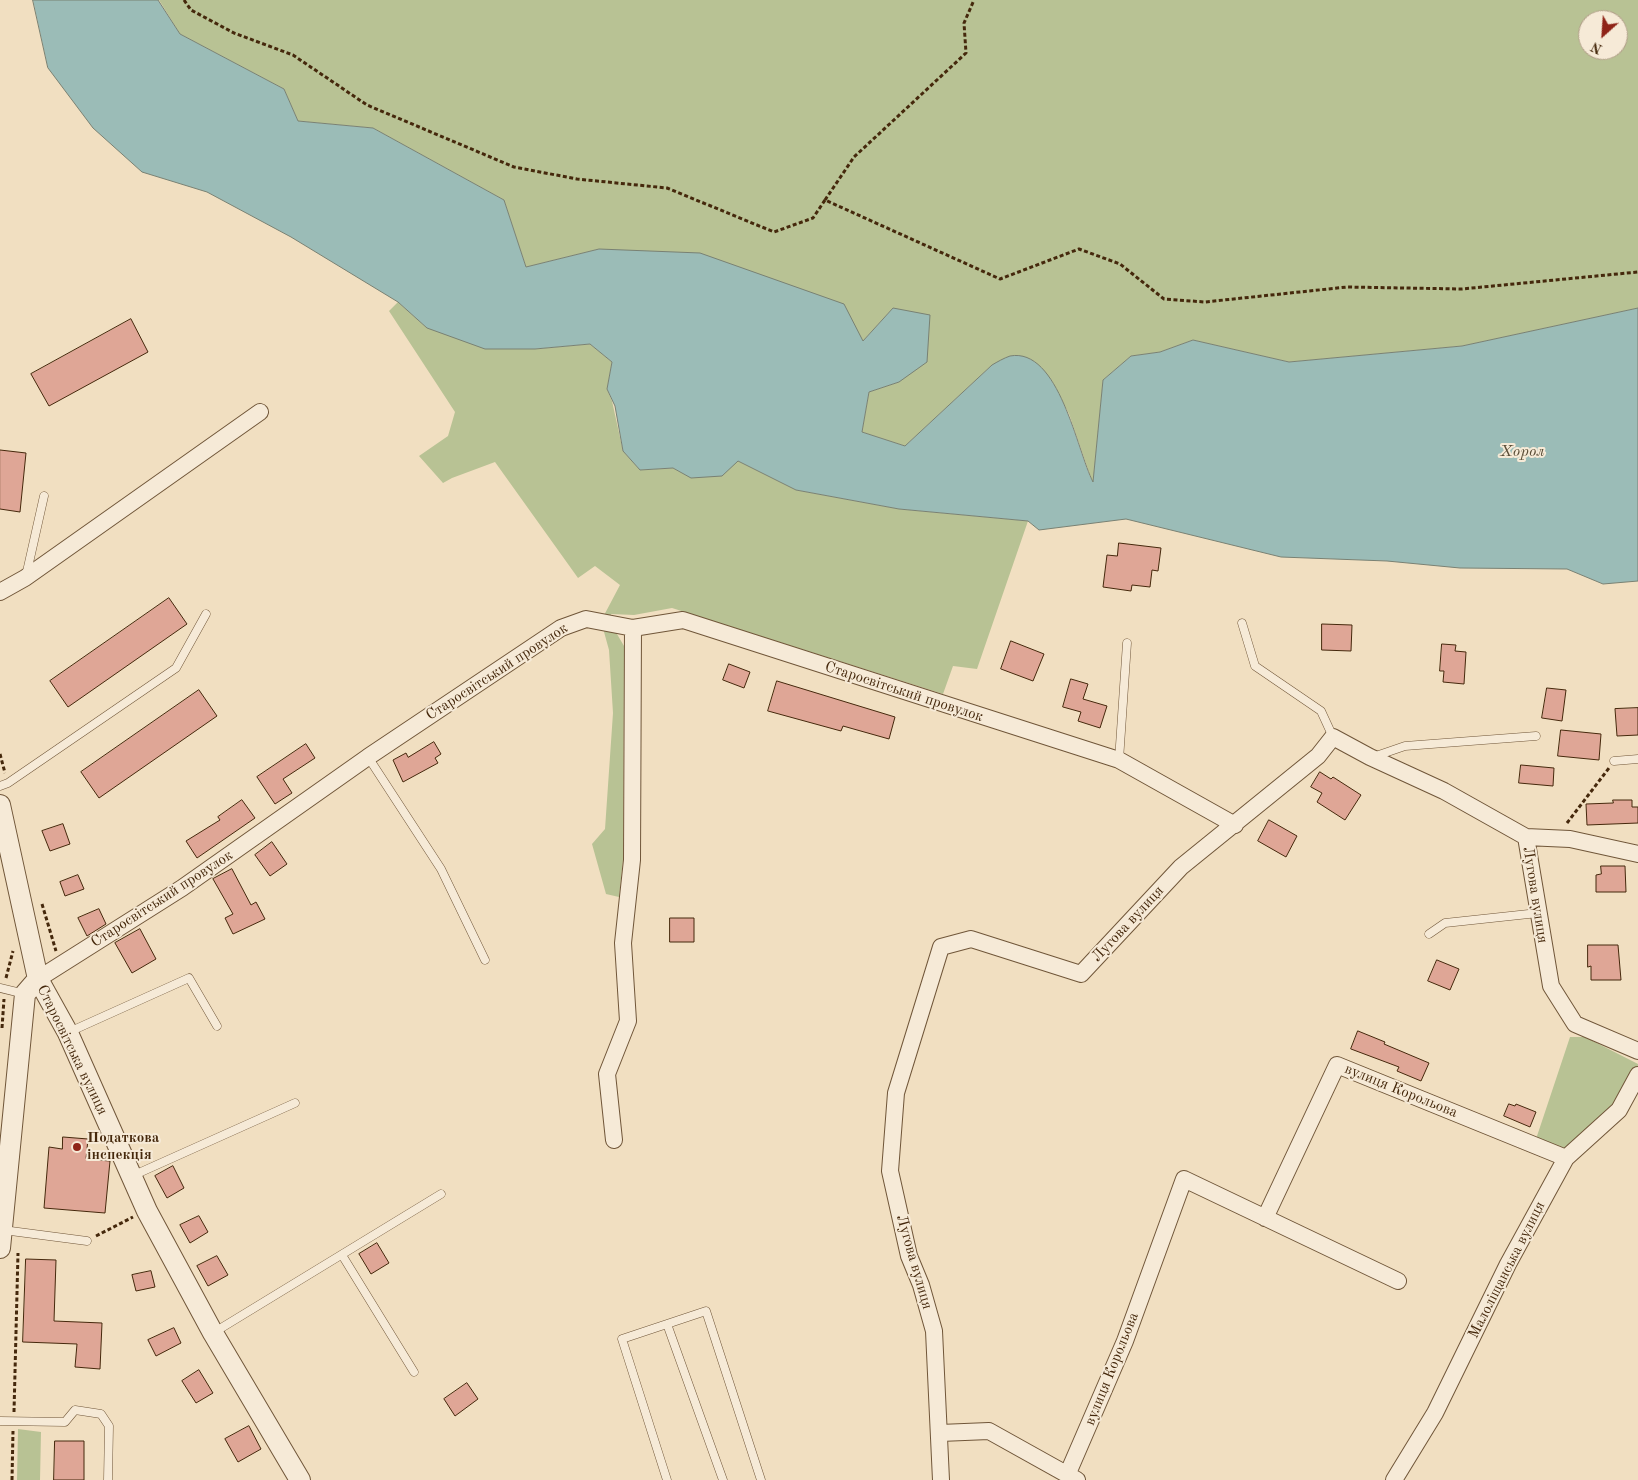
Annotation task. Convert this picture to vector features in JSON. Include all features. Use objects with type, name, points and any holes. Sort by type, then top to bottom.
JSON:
[{"type":"street","points":[[0,592],[25,578],[260,412]]},
{"type":"street","name":"Старосвітський провулок","points":[[32,986],[182,888],[368,757],[561,628],[586,619],[633,628],[683,620],[1119,760],[1234,825]]},
{"type":"street","points":[[614,1140],[607,1074],[628,1021],[623,943],[632,860],[633,628]]},
{"type":"street","name":"Лугова вулиця","points":[[941,1480],[934,1331],[921,1285],[909,1256],[890,1171],[896,1093],[941,947],[971,939],[1081,974],[1181,867],[1318,756],[1333,737],[1370,757],[1444,791],[1526,837],[1551,986],[1575,1024],[1638,1051]]},
{"type":"street","name":"Старосвітська вулиця","points":[[0,807],[32,986],[68,1033],[147,1211],[213,1332],[300,1480]]},
{"type":"street","points":[[1526,837],[1570,838],[1638,854]]},
{"type":"street","points":[[0,1238],[32,986]]},
{"type":"street","name":"вулиця Корольова","points":[[1265,1218],[1337,1065],[1566,1158]]},
{"type":"street","name":"Малоліщанська вулиця","points":[[1394,1480],[1435,1413],[1508,1264],[1566,1158],[1619,1110],[1638,1075]]},
{"type":"street","name":"вулиця Корольова","points":[[1072,1476],[1125,1341],[1184,1179],[1398,1282]]},
{"type":"street","points":[[940,1433],[989,1431],[1072,1476]]},
{"type":"lane","points":[[25,578],[44,496]]},
{"type":"lane","points":[[0,786],[8,783],[176,668],[206,614]]},
{"type":"lane","points":[[1242,624],[1255,666],[1321,711],[1333,737]]},
{"type":"lane","points":[[1119,760],[1127,643]]},
{"type":"lane","points":[[1370,757],[1406,746],[1536,736]]},
{"type":"lane","points":[[368,757],[441,869],[484,960]]},
{"type":"lane","points":[[1614,761],[1638,759]]},
{"type":"lane","points":[[1429,934],[1445,923],[1538,913]]},
{"type":"lane","points":[[68,1033],[190,978],[217,1026]]},
{"type":"lane","points":[[2,988],[32,986]]},
{"type":"lane","points":[[130,1176],[295,1103]]},
{"type":"lane","points":[[213,1332],[441,1194]]},
{"type":"lane","points":[[0,1238],[87,1241]]},
{"type":"lane","points":[[342,1254],[414,1372]]},
{"type":"lane","points":[[667,1480],[622,1339],[706,1311],[761,1480]]},
{"type":"lane","points":[[667,1324],[723,1480]]},
{"type":"lane","points":[[0,1421],[65,1422],[75,1410],[101,1414],[109,1426],[108,1480]]},
{"type":"path","points":[[184,0],[191,10],[234,33],[293,54],[367,105],[514,167],[577,179],[667,188],[774,232],[813,218],[854,157],[966,53],[964,23],[974,0]]},
{"type":"path","points":[[825,200],[1000,279],[1079,249],[1120,264],[1164,300],[1205,302],[1347,287],[1462,288],[1638,272]]},
{"type":"path","points":[[1556,838],[1614,761]]},
{"type":"path","points":[[2,1032],[2,988],[15,942]]},
{"type":"path","points":[[87,1241],[147,1211]]},
{"type":"green space","points":[[159,0],[1638,0],[1638,308],[1462,346],[1289,362],[1193,340],[1160,352],[1131,356],[1103,380],[1093,484],[1069,414],[1052,381],[1030,359],[992,365],[905,446],[862,432],[869,392],[899,382],[893,308],[863,341],[599,249],[526,267],[504,200],[373,128],[298,121],[284,89],[180,34]]},
{"type":"green space","points":[[398,302],[427,328],[535,349],[590,344],[612,362],[607,389],[612,401],[623,451],[640,470],[673,468],[692,478],[738,461],[796,490],[899,509],[1028,521],[977,669],[953,666],[943,694],[672,608],[634,615],[611,614],[610,622],[624,646],[623,860],[619,897],[606,894],[592,844],[605,829],[613,713],[609,650],[601,621],[620,585],[595,566],[578,578],[495,462],[443,483],[419,456],[448,436],[455,412],[389,311]]},
{"type":"green space","points":[[1570,1037],[1585,1037],[1638,1064],[1636,1079],[1631,1093],[1622,1105],[1601,1129],[1566,1158],[1534,1145]]},
{"type":"green space","points":[[18,1429],[41,1432],[40,1480],[17,1480]]},
{"type":"water","name":"Хорол","points":[[33,0],[158,0],[180,34],[284,89],[298,121],[373,128],[504,200],[526,267],[599,249],[700,253],[844,304],[863,341],[893,308],[930,315],[927,362],[899,382],[869,392],[862,432],[905,446],[992,365],[1010,356],[1027,358],[1041,368],[1054,384],[1073,426],[1093,482],[1103,380],[1131,356],[1160,352],[1193,340],[1289,362],[1462,346],[1638,308],[1638,581],[1603,584],[1567,569],[1460,568],[1387,561],[1281,557],[1126,519],[1039,530],[1028,521],[899,509],[796,490],[738,461],[722,476],[691,478],[673,468],[640,470],[623,451],[615,406],[607,389],[612,362],[590,344],[535,349],[485,349],[427,328],[398,302],[291,237],[207,192],[142,172],[93,128],[48,68]]},
{"type":"building","points":[[131,319],[148,352],[49,406],[31,374]]},
{"type":"building","points":[[0,450],[26,453],[20,512],[0,509]]},
{"type":"building","points":[[1119,543],[1161,548],[1158,571],[1152,570],[1150,587],[1132,585],[1131,591],[1103,587],[1107,555],[1117,556]]},
{"type":"building","points":[[169,598],[187,624],[68,707],[50,681]]},
{"type":"building","points":[[1322,624],[1352,625],[1351,651],[1322,650]]},
{"type":"building","points":[[1011,641],[1044,654],[1033,681],[1001,669]]},
{"type":"building","points":[[1442,644],[1456,645],[1455,651],[1466,652],[1464,684],[1443,682],[1444,671],[1440,671]]},
{"type":"building","points":[[729,664],[750,672],[744,688],[723,680]]},
{"type":"building","points":[[1071,679],[1088,684],[1083,699],[1107,706],[1100,728],[1078,721],[1081,712],[1063,707]]},
{"type":"building","points":[[777,681],[895,717],[889,739],[843,726],[841,731],[768,711]]},
{"type":"building","points":[[1547,688],[1566,690],[1562,721],[1542,718]]},
{"type":"building","points":[[199,690],[217,716],[99,798],[81,772]]},
{"type":"building","points":[[1638,708],[1638,735],[1617,736],[1615,709]]},
{"type":"building","points":[[1561,730],[1601,734],[1599,760],[1558,756]]},
{"type":"building","points":[[434,742],[441,754],[435,758],[438,763],[403,782],[393,760],[406,753],[408,757]]},
{"type":"building","points":[[306,744],[315,758],[283,779],[292,793],[275,804],[257,777]]},
{"type":"building","points":[[1521,765],[1554,768],[1553,786],[1519,783]]},
{"type":"building","points":[[1320,772],[1331,779],[1333,777],[1361,795],[1345,820],[1317,802],[1322,793],[1311,787]]},
{"type":"building","points":[[242,800],[255,818],[197,858],[186,841],[220,820],[218,817]]},
{"type":"building","points":[[1613,800],[1632,800],[1632,807],[1638,807],[1638,823],[1587,825],[1586,804],[1613,803]]},
{"type":"building","points":[[1269,820],[1297,836],[1286,857],[1258,841]]},
{"type":"building","points":[[63,824],[70,844],[50,851],[42,831]]},
{"type":"building","points":[[272,842],[287,864],[270,876],[255,855]]},
{"type":"building","points":[[1601,866],[1625,866],[1626,892],[1596,892],[1596,875],[1601,874]]},
{"type":"building","points":[[232,869],[251,905],[256,902],[265,919],[233,934],[225,918],[233,914],[213,879]]},
{"type":"building","points":[[78,875],[84,889],[65,896],[60,882]]},
{"type":"building","points":[[99,909],[106,924],[87,936],[78,918]]},
{"type":"building","points":[[670,918],[694,918],[694,942],[670,942]]},
{"type":"building","points":[[140,929],[156,959],[132,973],[115,943]]},
{"type":"building","points":[[1588,945],[1618,945],[1621,980],[1591,980],[1591,966],[1588,967]]},
{"type":"building","points":[[1437,960],[1459,969],[1450,990],[1428,981]]},
{"type":"building","points":[[1358,1031],[1429,1063],[1421,1081],[1397,1071],[1399,1067],[1351,1049]]},
{"type":"building","points":[[1509,1104],[1515,1106],[1516,1104],[1536,1112],[1530,1127],[1504,1116]]},
{"type":"building","points":[[63,1137],[88,1139],[86,1159],[110,1161],[105,1213],[44,1208],[49,1147],[62,1149]]},
{"type":"building","points":[[173,1166],[184,1188],[167,1198],[155,1176]]},
{"type":"building","points":[[199,1216],[208,1232],[190,1243],[180,1225]]},
{"type":"building","points":[[377,1243],[389,1263],[371,1274],[359,1254]]},
{"type":"building","points":[[217,1256],[228,1275],[208,1286],[197,1266]]},
{"type":"building","points":[[26,1259],[56,1260],[54,1321],[102,1323],[100,1369],[75,1367],[77,1344],[23,1342]]},
{"type":"building","points":[[151,1271],[155,1287],[136,1291],[132,1275]]},
{"type":"building","points":[[174,1328],[181,1343],[156,1356],[148,1340]]},
{"type":"building","points":[[199,1370],[213,1393],[196,1403],[182,1381]]},
{"type":"building","points":[[467,1383],[478,1399],[455,1416],[444,1399]]},
{"type":"building","points":[[249,1426],[261,1449],[238,1462],[225,1439]]},
{"type":"building","points":[[55,1441],[84,1441],[84,1480],[54,1480]]},
{"type":"place","name":"Податкова інспекція","points":[[77,1147]]}]
